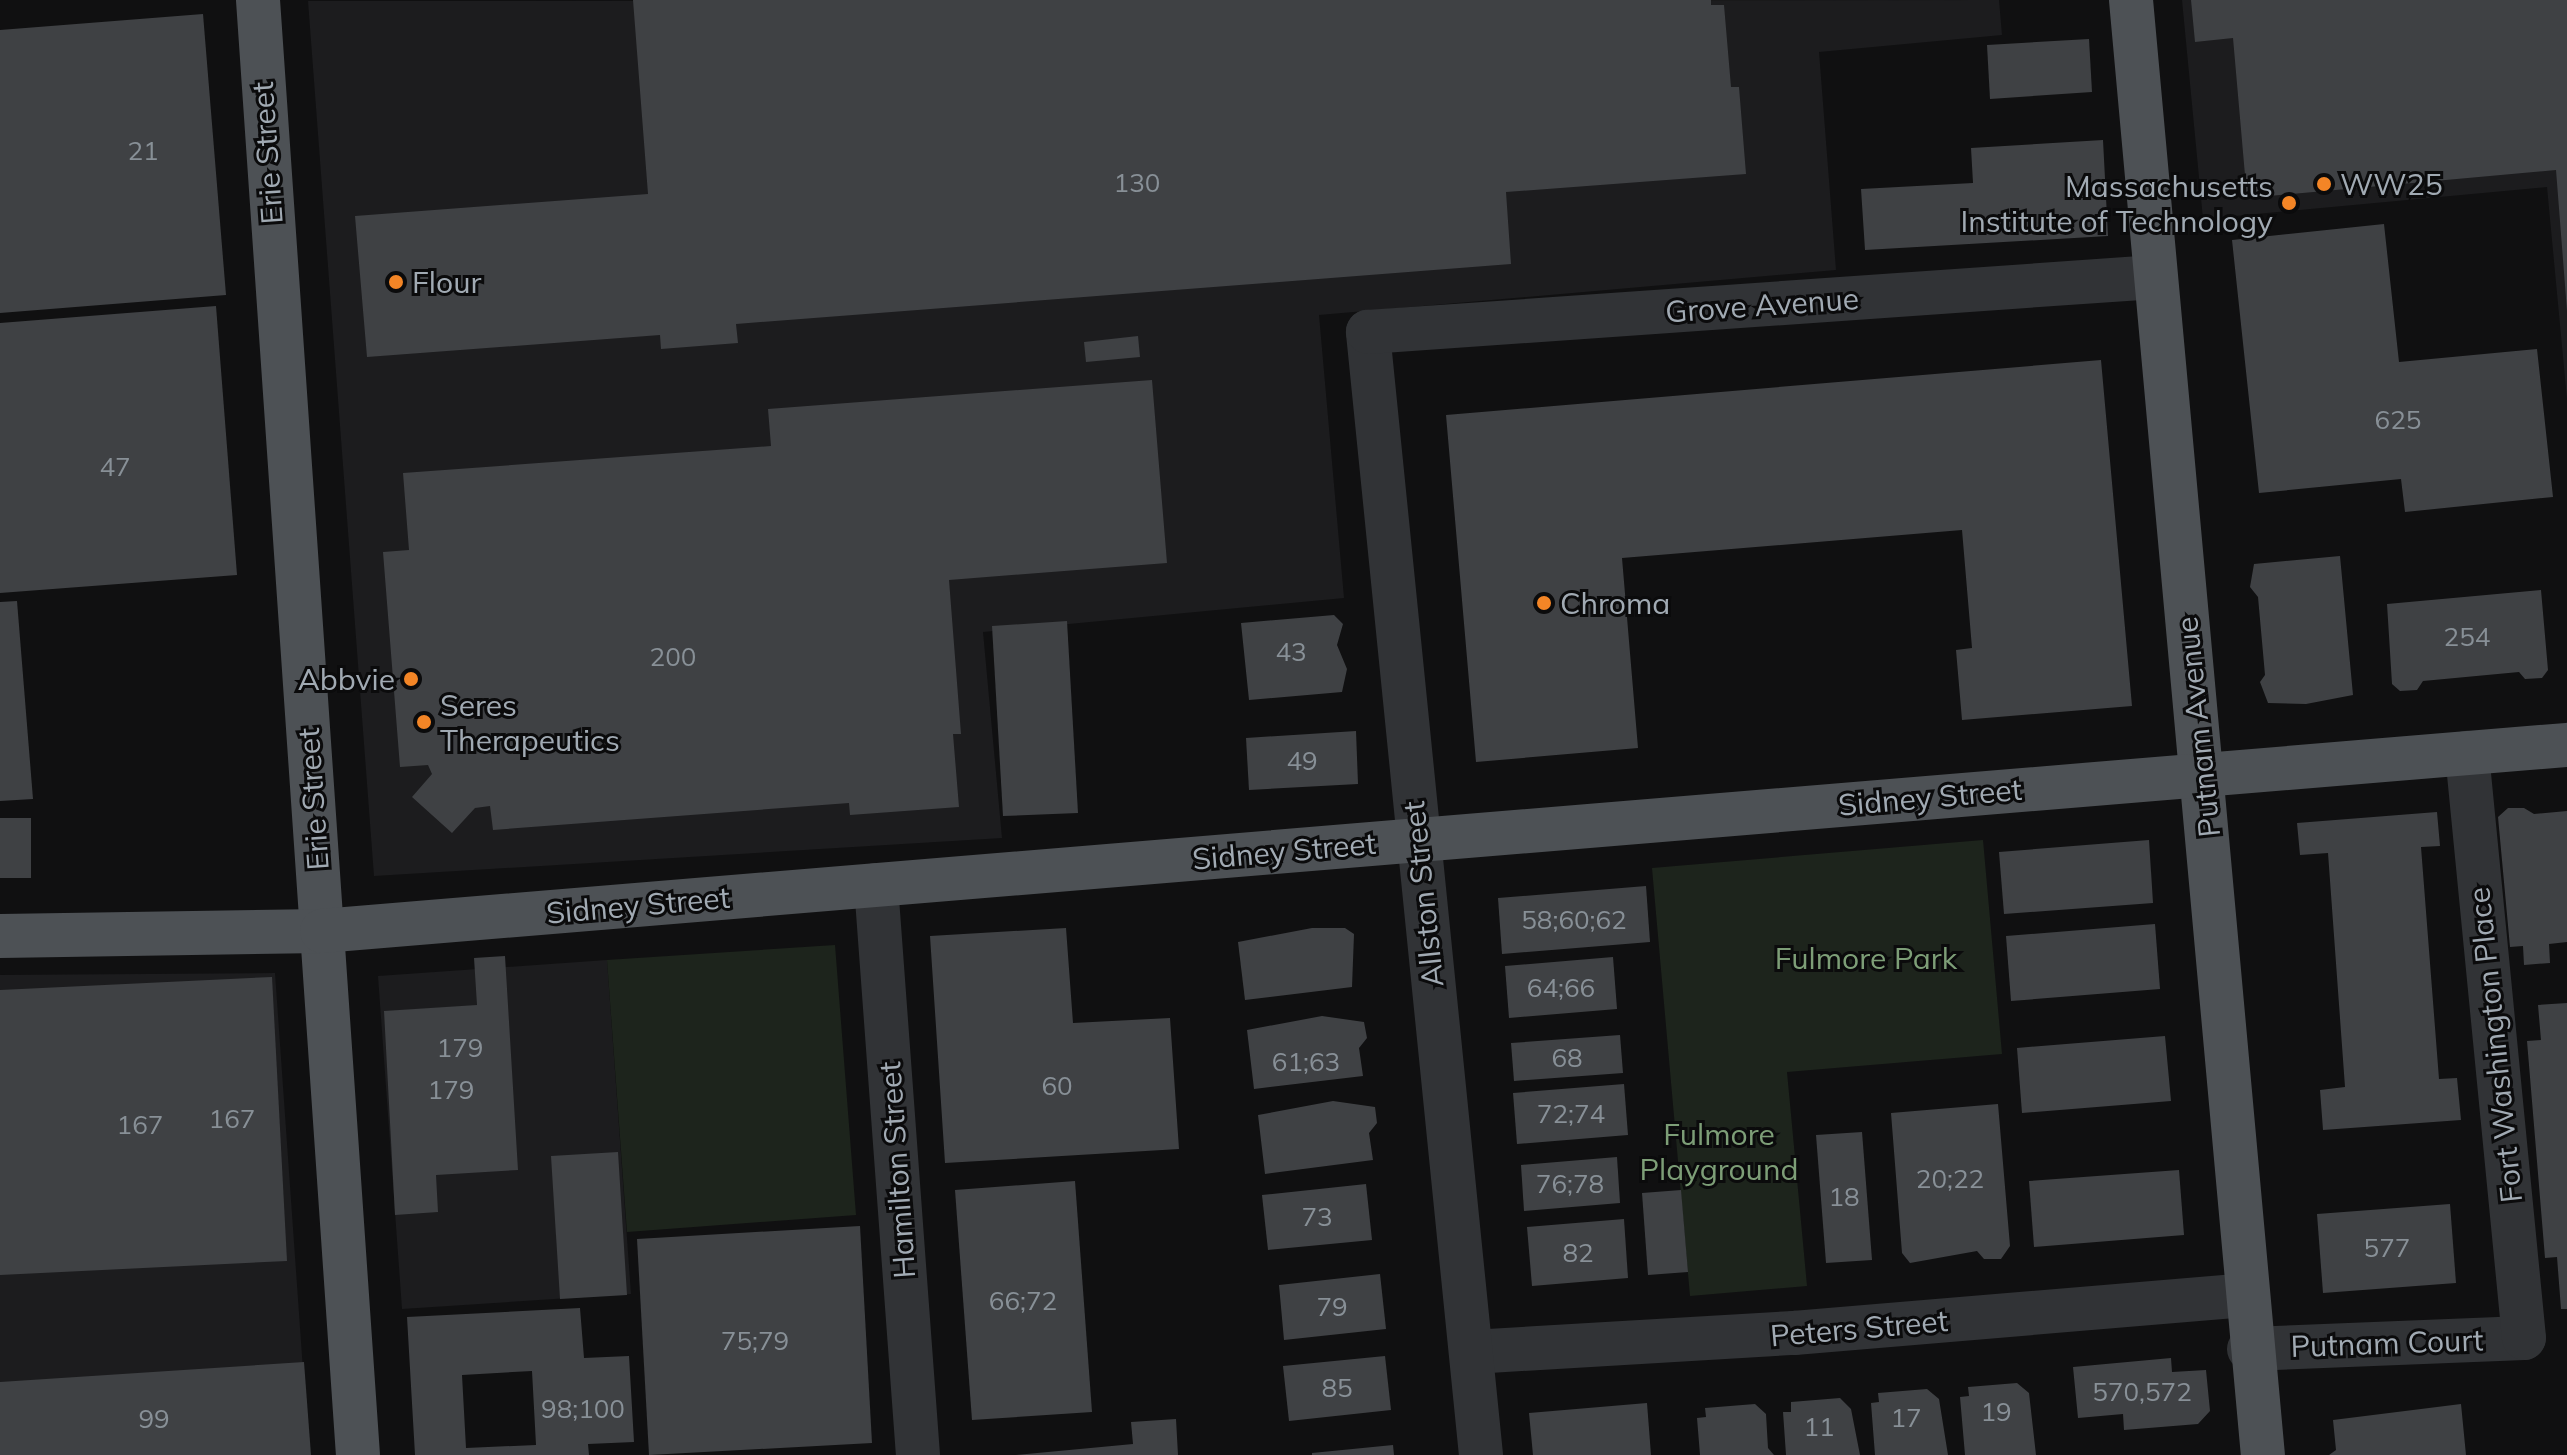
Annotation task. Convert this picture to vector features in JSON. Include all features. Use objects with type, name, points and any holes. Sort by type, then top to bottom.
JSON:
[{"type":"main road","name":"Erie Street","points":[[258,0],[358,1455]]},
{"type":"main road","name":"Putnam Avenue","points":[[2131,0],[2200,775],[2209,827],[2249,1349],[2263,1455]]},
{"type":"main road","name":"Sidney Street","points":[[0,936],[322,931],[2567,745]]},
{"type":"street","name":"Grove Avenue","points":[[1368,332],[2155,277]]},
{"type":"street","name":"Allston Street","points":[[1368,332],[1408,768],[1420,840],[1481,1455]]},
{"type":"street","name":"Fort Washington Place","points":[[2467,753],[2524,1338]]},
{"type":"street","name":"Hamilton Street","points":[[876,885],[918,1455]]},
{"type":"street","name":"Peters Street","points":[[1472,1352],[1794,1333],[2245,1295]]},
{"type":"street","name":"Putnam Court","points":[[2249,1349],[2524,1338]]},
{"type":"shaded area","points":[[1999,0],[2002,35],[1819,52],[1836,270],[1319,315],[1344,598],[983,632],[1002,838],[374,876],[308,1]]},
{"type":"shaded area","name":"Massachusetts Institute of Technology","points":[[2182,0],[2567,0],[2567,399],[2547,187],[2203,219]]},
{"type":"shaded area","points":[[607,960],[631,1294],[402,1309],[378,976]]},
{"type":"shaded area","points":[[275,973],[309,1455],[0,1455],[0,975]]},
{"type":"green space","name":"Fulmore Park","points":[[1983,840],[2002,1054],[1787,1072],[1807,1286],[1690,1296],[1652,868]]},
{"type":"green space","points":[[835,945],[856,1215],[627,1232],[607,960]]},
{"type":"building","points":[[633,0],[1711,0],[1711,5],[1724,5],[1731,87],[1739,87],[1746,174],[1506,192],[1511,264],[736,324],[738,343],[661,349],[660,335],[367,357],[355,216],[648,194]]},
{"type":"building","name":"Massachusetts Institute of Technology","points":[[2191,0],[2567,0],[2567,311],[2556,170],[2247,198],[2233,38],[2195,42]]},
{"type":"building","points":[[203,14],[226,295],[0,313],[0,30]]},
{"type":"building","points":[[2089,39],[2092,92],[1990,99],[1987,45]]},
{"type":"building","points":[[2103,140],[2108,236],[1865,250],[1861,189],[1973,183],[1971,148]]},
{"type":"building","points":[[2384,224],[2399,362],[2537,349],[2553,497],[2405,512],[2401,479],[2259,493],[2232,240]]},
{"type":"building","points":[[216,306],[237,575],[0,593],[0,323]]},
{"type":"building","points":[[1138,336],[1140,357],[1086,362],[1084,342]]},
{"type":"building","name":"Chroma","points":[[2101,360],[2132,706],[1962,720],[1956,650],[1972,648],[1962,530],[1622,558],[1638,748],[1476,762],[1446,415]]},
{"type":"building","points":[[1152,380],[1167,563],[949,580],[961,734],[953,734],[959,807],[850,815],[849,803],[493,830],[490,806],[475,808],[452,833],[412,797],[432,774],[428,765],[400,767],[383,552],[409,550],[403,473],[771,446],[768,409]]},
{"type":"building","points":[[2340,556],[2353,695],[2306,704],[2268,703],[2260,682],[2265,675],[2258,597],[2250,587],[2254,564]]},
{"type":"building","points":[[2541,590],[2548,670],[2542,678],[2525,679],[2519,672],[2423,681],[2417,690],[2400,691],[2392,684],[2387,604]]},
{"type":"building","points":[[17,601],[33,799],[0,801],[0,602]]},
{"type":"building","points":[[1334,615],[1343,624],[1337,645],[1347,669],[1342,692],[1249,700],[1241,623]]},
{"type":"building","points":[[1067,621],[1078,813],[1003,816],[992,626]]},
{"type":"building","points":[[1356,731],[1358,784],[1249,790],[1246,738]]},
{"type":"building","points":[[2508,808],[2524,808],[2534,814],[2567,811],[2567,942],[2549,944],[2550,963],[2524,965],[2523,946],[2510,947],[2498,817]]},
{"type":"building","points":[[2437,812],[2440,846],[2421,847],[2439,1079],[2457,1078],[2461,1120],[2323,1130],[2320,1090],[2345,1087],[2328,853],[2300,855],[2297,823]]},
{"type":"building","points":[[0,818],[31,818],[31,878],[0,878]]},
{"type":"building","points":[[2149,840],[2153,903],[2004,914],[1999,852]]},
{"type":"building","points":[[1646,886],[1650,942],[1502,954],[1498,898]]},
{"type":"building","points":[[2155,924],[2160,989],[2011,1001],[2006,936]]},
{"type":"building","points":[[1066,928],[1073,1023],[1170,1018],[1179,1149],[945,1163],[930,936]]},
{"type":"building","points":[[1312,928],[1345,928],[1354,934],[1352,987],[1245,1000],[1238,942]]},
{"type":"building","points":[[505,956],[518,1170],[436,1175],[438,1212],[395,1215],[384,1011],[477,1005],[474,958]]},
{"type":"building","points":[[1613,957],[1617,1009],[1509,1018],[1505,966]]},
{"type":"building","points":[[272,977],[287,1261],[0,1275],[0,990]]},
{"type":"building","points":[[2567,1003],[2567,1309],[2561,1309],[2557,1257],[2545,1258],[2527,1041],[2541,1040],[2538,1005]]},
{"type":"building","points":[[1322,1016],[1364,1022],[1367,1038],[1359,1048],[1363,1076],[1254,1089],[1247,1030]]},
{"type":"building","points":[[1620,1035],[1623,1073],[1514,1081],[1511,1043]]},
{"type":"building","points":[[2165,1036],[2171,1101],[2022,1113],[2017,1048]]},
{"type":"building","points":[[1624,1084],[1628,1135],[1517,1144],[1513,1093]]},
{"type":"building","points":[[1333,1101],[1375,1107],[1377,1123],[1369,1133],[1373,1160],[1265,1174],[1258,1115]]},
{"type":"building","points":[[1998,1104],[2010,1246],[2001,1259],[1984,1259],[1977,1251],[1910,1263],[1902,1253],[1891,1113]]},
{"type":"building","points":[[1862,1132],[1872,1260],[1826,1263],[1816,1135]]},
{"type":"building","points":[[618,1152],[627,1295],[560,1299],[551,1156]]},
{"type":"building","points":[[1617,1157],[1620,1203],[1524,1211],[1521,1165]]},
{"type":"building","points":[[2179,1170],[2184,1235],[2034,1247],[2029,1181]]},
{"type":"building","points":[[1075,1181],[1092,1412],[972,1420],[955,1190]]},
{"type":"building","points":[[1366,1184],[1372,1240],[1268,1250],[1262,1195]]},
{"type":"building","points":[[1681,1190],[1688,1272],[1648,1275],[1642,1193]]},
{"type":"building","points":[[2450,1204],[2456,1283],[2323,1293],[2317,1214]]},
{"type":"building","points":[[1624,1219],[1628,1278],[1532,1286],[1527,1227]]},
{"type":"building","points":[[860,1226],[872,1443],[649,1455],[637,1239]]},
{"type":"building","points":[[1380,1274],[1386,1329],[1284,1340],[1279,1285]]},
{"type":"building","points":[[580,1308],[584,1358],[629,1356],[634,1442],[588,1444],[589,1455],[415,1455],[407,1317]],"holes":[[[532,1371],[536,1445],[466,1448],[462,1375]]]},
{"type":"building","points":[[1385,1356],[1391,1410],[1289,1421],[1283,1366]]},
{"type":"building","points":[[2171,1358],[2172,1372],[2206,1370],[2210,1411],[2198,1424],[2124,1430],[2123,1414],[2078,1418],[2073,1367]]},
{"type":"building","points":[[304,1362],[311,1455],[0,1455],[0,1382]]},
{"type":"building","points":[[2017,1383],[2029,1393],[2036,1455],[1965,1455],[1960,1397],[1969,1396],[1968,1387]]},
{"type":"building","points":[[1927,1389],[1939,1399],[1948,1455],[1875,1455],[1871,1403],[1879,1402],[1878,1393]]},
{"type":"building","points":[[1840,1398],[1851,1409],[1860,1455],[1786,1455],[1783,1412],[1791,1412],[1791,1402]]},
{"type":"building","points":[[1647,1403],[1651,1455],[1533,1455],[1529,1413]]},
{"type":"building","points":[[1755,1404],[1766,1414],[1768,1448],[1774,1455],[1700,1455],[1697,1418],[1706,1417],[1705,1408]]},
{"type":"building","points":[[2461,1404],[2466,1455],[2329,1455],[2336,1450],[2333,1420]]},
{"type":"building","points":[[1176,1419],[1178,1455],[1016,1455],[1133,1444],[1131,1422]]},
{"type":"building","points":[[1393,1445],[1394,1455],[1312,1455],[1312,1453]]},
{"type":"place","name":"WW25","points":[[2324,184]]},
{"type":"place","name":"Massachusetts Institute of Technology","points":[[2289,203]]},
{"type":"place","name":"Flour","points":[[396,282]]},
{"type":"place","name":"Chroma","points":[[1544,603]]},
{"type":"place","name":"Abbvie","points":[[411,679]]},
{"type":"place","name":"Seres Therapeutics","points":[[424,722]]},
{"type":"park label","name":"Fulmore Playground","points":[[1719,1151]]}]
